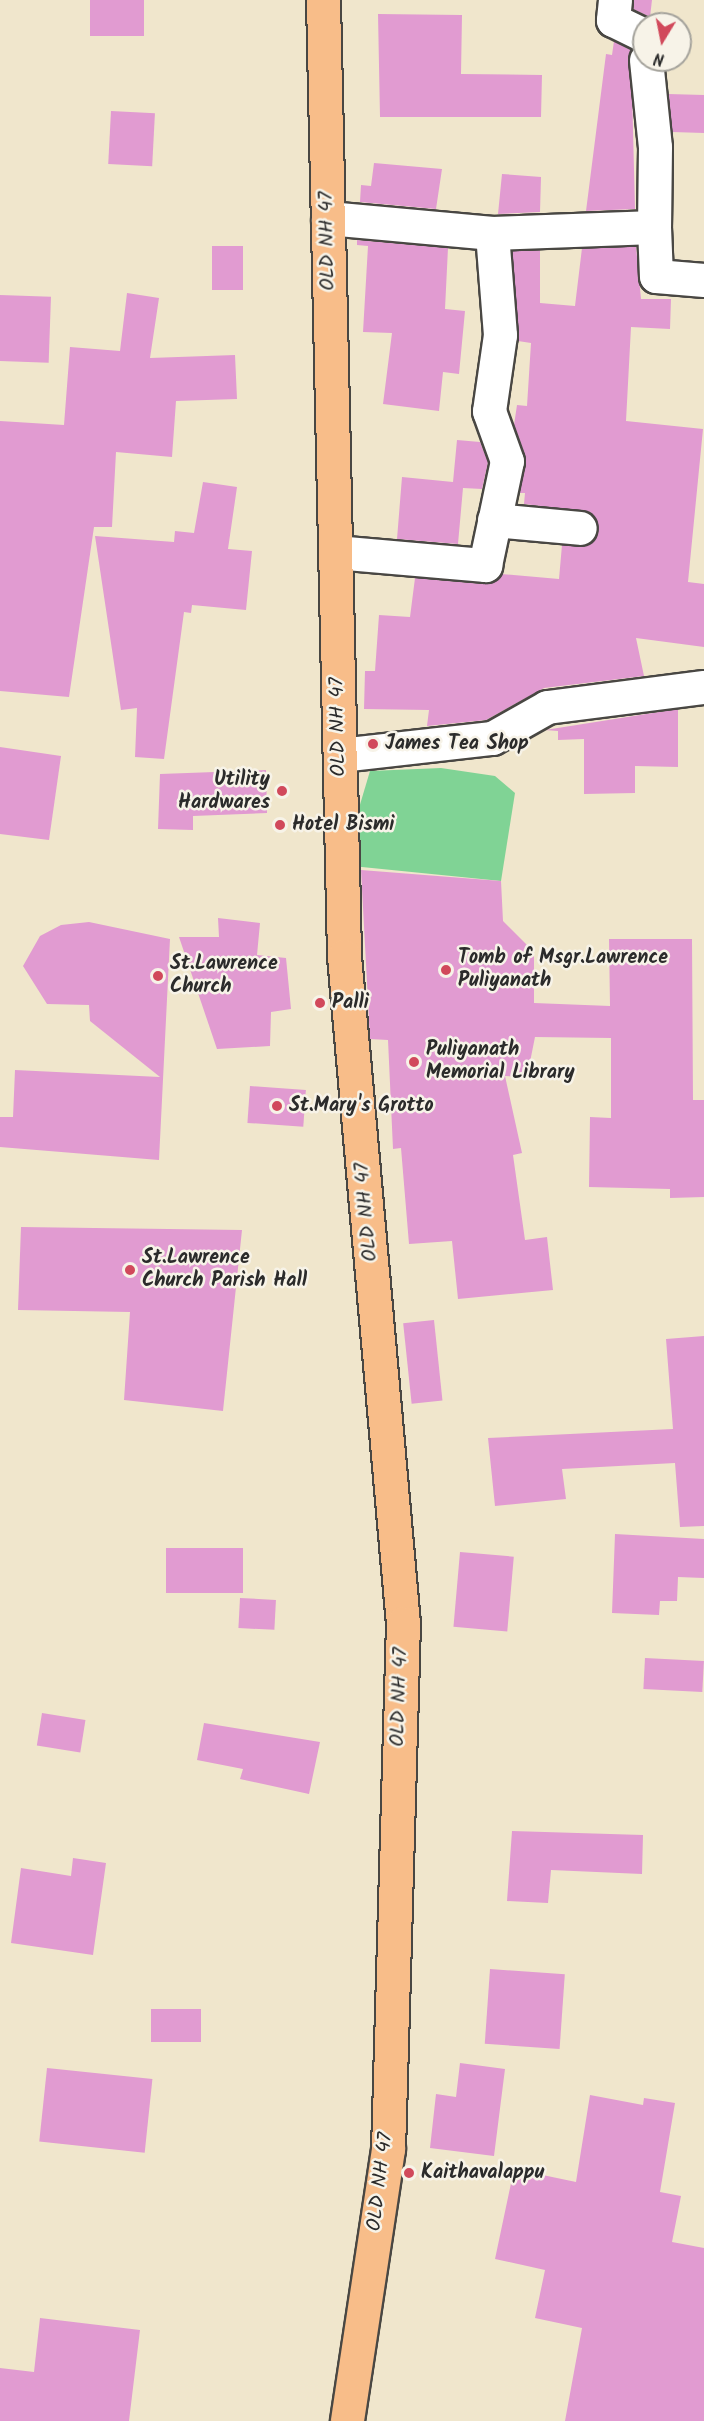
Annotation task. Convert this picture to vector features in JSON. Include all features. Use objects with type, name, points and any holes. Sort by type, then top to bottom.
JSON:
[{"type":"main road","name":"OLD NH 47","points":[[323,0],[344,956],[403,1623],[388,2149],[348,2421]]},
{"type":"street","points":[[615,0],[613,20],[632,29]]},
{"type":"street","points":[[647,72],[655,147],[656,276],[704,280]]},
{"type":"street","points":[[328,218],[492,233],[654,227]]},
{"type":"street","points":[[335,552],[484,565],[507,461],[489,411],[500,335],[492,233]]},
{"type":"street","points":[[494,520],[580,528]]},
{"type":"street","points":[[340,755],[492,738],[547,707],[704,687]]},
{"type":"green space","points":[[441,768],[495,776],[515,793],[501,881],[342,865],[370,771]]},
{"type":"building","points":[[90,0],[144,0],[144,36],[90,36]]},
{"type":"building","points":[[633,0],[652,0],[651,12],[639,12],[633,9]]},
{"type":"building","points":[[378,14],[462,15],[461,74],[542,75],[541,117],[380,117]]},
{"type":"building","points":[[614,41],[631,50],[635,209],[586,211],[606,54],[612,55]]},
{"type":"building","points":[[668,94],[704,95],[704,133],[672,132]]},
{"type":"building","points":[[111,111],[155,113],[152,166],[108,164]]},
{"type":"building","points":[[374,163],[442,169],[436,209],[360,202],[361,185],[371,186]]},
{"type":"building","points":[[502,174],[541,177],[540,212],[498,214]]},
{"type":"building","points":[[357,240],[448,248],[445,309],[465,311],[459,374],[443,372],[439,411],[383,404],[392,333],[363,332],[368,246],[357,245]]},
{"type":"building","points":[[212,246],[243,246],[243,290],[212,290]]},
{"type":"building","points":[[636,246],[641,299],[671,299],[670,329],[631,327],[626,421],[703,429],[688,582],[704,584],[704,647],[636,638],[644,676],[544,688],[486,720],[427,726],[429,710],[364,709],[365,671],[375,671],[379,615],[410,617],[415,578],[483,584],[501,574],[559,579],[562,545],[587,545],[596,538],[597,521],[590,512],[524,504],[525,493],[519,493],[525,455],[514,425],[517,405],[527,406],[531,343],[518,341],[512,251],[540,250],[540,303],[575,306],[582,248]]},
{"type":"building","points":[[127,293],[159,298],[150,358],[235,355],[237,399],[176,401],[172,457],[116,452],[112,527],[94,527],[69,697],[0,691],[0,421],[64,425],[70,347],[120,351]]},
{"type":"building","points":[[0,295],[51,297],[49,363],[0,361]]},
{"type":"building","points":[[457,440],[480,442],[488,462],[482,489],[463,488],[458,544],[397,539],[402,477],[453,482]]},
{"type":"building","points":[[203,482],[237,487],[228,549],[252,551],[246,610],[192,605],[191,613],[184,612],[164,759],[135,757],[137,708],[121,710],[95,536],[174,542],[175,531],[194,533]]},
{"type":"building","points":[[678,709],[678,767],[635,766],[635,793],[584,794],[584,739],[558,740],[558,731],[545,730]]},
{"type":"building","points":[[0,747],[61,756],[49,840],[0,834]]},
{"type":"building","points":[[266,770],[267,813],[193,816],[193,830],[158,829],[160,774]]},
{"type":"building","points":[[361,870],[501,881],[503,921],[534,952],[534,1003],[610,1006],[609,939],[692,939],[693,1100],[704,1100],[704,1197],[670,1198],[670,1189],[589,1187],[590,1117],[611,1118],[611,1038],[535,1037],[527,1077],[505,1076],[522,1153],[513,1155],[525,1240],[547,1237],[553,1290],[458,1299],[452,1241],[409,1244],[401,1148],[393,1149],[388,1040],[370,1039]]},
{"type":"building","points":[[218,918],[260,923],[257,955],[286,958],[291,1009],[271,1012],[270,1046],[217,1049],[179,937],[219,937]]},
{"type":"building","points":[[89,922],[170,939],[159,1160],[0,1147],[0,1117],[13,1117],[15,1070],[160,1077],[90,1021],[89,1005],[47,1004],[23,966],[40,936],[61,925]]},
{"type":"building","name":"St.Mary's Grotto","points":[[250,1086],[306,1090],[303,1127],[247,1123]]},
{"type":"building","name":"St.Lawrence Church Parish Hall","points":[[21,1227],[242,1230],[223,1411],[124,1400],[130,1312],[18,1310]]},
{"type":"building","points":[[434,1320],[442,1401],[412,1404],[403,1323]]},
{"type":"building","points":[[704,1336],[704,1526],[680,1527],[675,1463],[562,1469],[566,1499],[495,1506],[488,1438],[673,1429],[666,1339]]},
{"type":"building","points":[[615,1534],[704,1539],[704,1578],[678,1577],[677,1601],[660,1601],[659,1615],[612,1613]]},
{"type":"building","points":[[166,1548],[243,1548],[243,1593],[166,1593]]},
{"type":"building","points":[[460,1552],[514,1557],[507,1631],[453,1627]]},
{"type":"building","points":[[240,1598],[276,1600],[274,1630],[238,1628]]},
{"type":"building","points":[[645,1658],[704,1661],[702,1692],[643,1689]]},
{"type":"building","points":[[42,1713],[85,1720],[80,1752],[37,1746]]},
{"type":"building","points":[[204,1723],[320,1742],[309,1794],[240,1779],[243,1769],[197,1760]]},
{"type":"building","points":[[512,1831],[643,1835],[642,1874],[551,1870],[548,1903],[507,1901]]},
{"type":"building","points":[[73,1858],[106,1863],[93,1955],[11,1943],[21,1868],[71,1876]]},
{"type":"building","points":[[490,1969],[565,1974],[560,2049],[485,2044]]},
{"type":"building","points":[[151,2009],[201,2009],[201,2042],[151,2042]]},
{"type":"building","points":[[460,2063],[505,2069],[494,2156],[430,2148],[436,2094],[456,2097]]},
{"type":"building","points":[[47,2068],[152,2079],[145,2153],[39,2142]]},
{"type":"building","points":[[590,2095],[643,2105],[644,2098],[675,2103],[660,2192],[681,2196],[672,2242],[704,2248],[704,2421],[565,2421],[582,2328],[535,2318],[545,2270],[495,2259],[514,2169],[576,2182]]},
{"type":"building","points":[[40,2318],[140,2330],[129,2421],[0,2421],[0,2368],[34,2372]]},
{"type":"place","name":"James Tea Shop","points":[[373,744]]},
{"type":"place","name":"Utility Hardwares","points":[[282,791]]},
{"type":"place","name":"Hotel Bismi","points":[[280,825]]},
{"type":"place","name":"Tomb of Msgr.Lawrence Puliyanath","points":[[446,970]]},
{"type":"place","name":"St.Lawrence Church","points":[[158,976]]},
{"type":"place","name":"Palli","points":[[320,1003]]},
{"type":"place","name":"Puliyanath Memorial Library","points":[[414,1062]]},
{"type":"place","name":"St.Mary's Grotto","points":[[277,1106]]},
{"type":"place","name":"St.Lawrence Church Parish Hall","points":[[130,1270]]},
{"type":"place","name":"Kaithavalappu","points":[[409,2173]]}]
